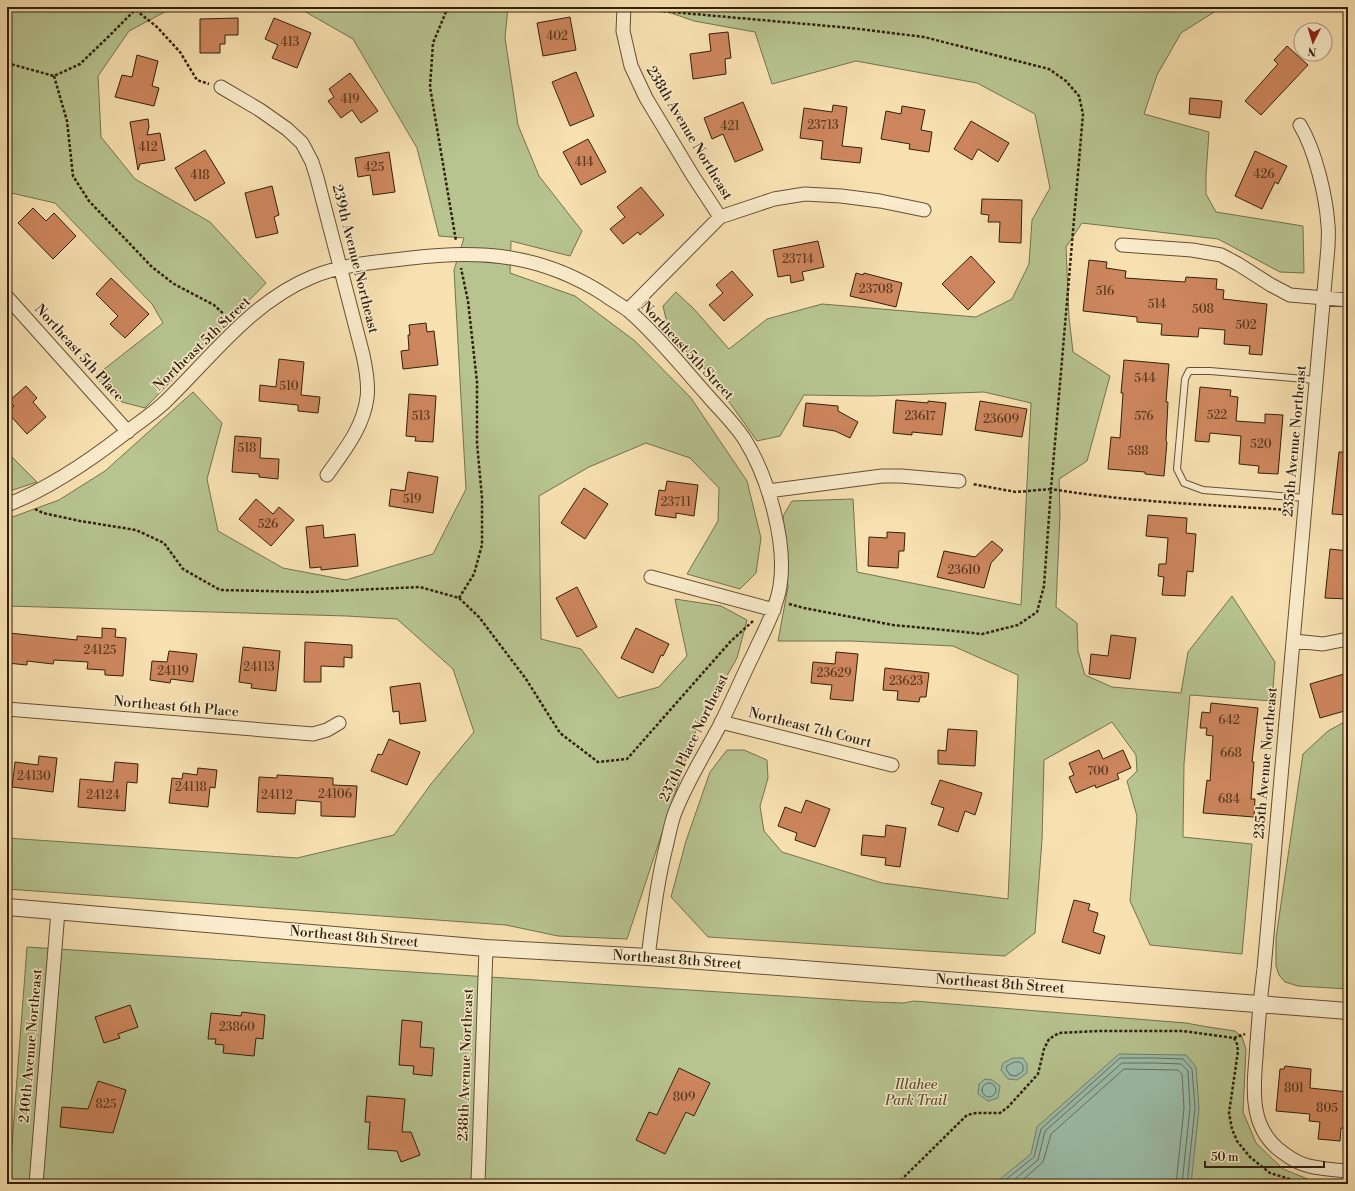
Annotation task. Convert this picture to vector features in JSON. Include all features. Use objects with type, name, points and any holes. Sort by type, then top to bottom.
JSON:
[{"type":"street","name":"238th Avenue Northeast","points":[[624,7],[623,30],[631,66],[646,98],[693,176],[720,217],[628,310]]},
{"type":"street","name":"239th Avenue Northeast","points":[[221,86],[260,110],[302,143],[312,162],[317,178],[363,355],[367,377],[367,398],[362,419],[353,439],[327,475]]},
{"type":"street","name":"235th Avenue Northeast","points":[[1300,125],[1307,136],[1318,173],[1329,226],[1294,641],[1260,1004],[1254,1100],[1257,1116],[1265,1136],[1275,1148],[1290,1159],[1308,1166],[1348,1171]]},
{"type":"street","points":[[720,217],[774,199],[805,194],[841,196],[880,201],[924,210]]},
{"type":"street","points":[[1122,245],[1192,250],[1221,255],[1290,295],[1348,300]]},
{"type":"street","name":"Northeast 5th Street","points":[[12,503],[65,476],[92,459],[128,432],[161,406],[238,327],[286,290],[310,278],[340,267],[428,256],[491,254],[522,259],[558,270],[588,285],[628,310],[658,340],[742,436],[756,460],[768,491],[777,528],[781,562],[780,586],[775,606]]},
{"type":"street","name":"Northeast 5th Place","points":[[7,297],[128,432]]},
{"type":"street","points":[[768,491],[882,476],[901,476],[959,481]]},
{"type":"street","points":[[650,577],[775,606]]},
{"type":"street","name":"237th Place Northeast","points":[[648,957],[658,886],[673,817],[693,772],[721,722],[775,606]]},
{"type":"street","points":[[1294,641],[1323,644],[1348,640]]},
{"type":"street","name":"Northeast 6th Place","points":[[7,709],[314,734],[327,730],[339,722]]},
{"type":"street","name":"Northeast 7th Court","points":[[721,722],[892,765]]},
{"type":"street","name":"Northeast 8th Street","points":[[7,907],[486,948],[648,957],[1348,1011]]},
{"type":"street","name":"240th Avenue Northeast","points":[[36,1184],[58,911]]},
{"type":"street","name":"238th Avenue Northeast","points":[[478,1184],[486,948]]},
{"type":"lane","points":[[1306,504],[1203,490],[1184,483],[1178,469],[1183,400],[1185,380],[1189,371],[1210,371],[1316,380]]},
{"type":"path","points":[[132,7],[157,27],[180,52],[197,80],[221,86]]},
{"type":"path","points":[[7,63],[54,76],[80,64],[135,10],[149,7]]},
{"type":"path","points":[[448,7],[433,43],[430,87],[450,211],[468,301],[476,375],[477,443],[482,498],[482,545],[474,574],[459,598]]},
{"type":"path","points":[[624,7],[851,28],[924,37],[1048,69],[1066,81],[1079,96],[1083,114],[1044,586],[1037,612],[1018,625],[982,634],[893,625],[804,608],[775,606]]},
{"type":"path","points":[[54,76],[67,121],[73,176],[89,201],[152,267],[174,284],[214,305],[238,327]]},
{"type":"path","points":[[959,481],[1016,492],[1051,489],[1094,496],[1200,504],[1306,504]]},
{"type":"path","points":[[12,503],[43,513],[80,521],[136,530],[164,543],[182,569],[220,590],[310,592],[420,587],[459,598],[479,617],[526,679],[560,732],[598,762],[627,759],[731,640],[753,621]]},
{"type":"path","points":[[897,1184],[967,1115],[976,1113],[1000,1113],[1008,1107],[1038,1074],[1044,1049],[1049,1039],[1059,1033],[1099,1031],[1183,1031],[1234,1038],[1238,1051],[1229,1113],[1232,1129],[1238,1141],[1250,1157],[1270,1173],[1306,1184]]},
{"type":"green space","points":[[7,7],[174,7],[129,31],[98,76],[101,137],[135,179],[210,222],[266,283],[145,408],[122,402],[94,377],[163,323],[152,304],[55,203],[7,192]]},
{"type":"green space","points":[[297,7],[508,7],[505,38],[518,125],[539,176],[582,231],[570,256],[511,241],[510,273],[575,296],[635,341],[691,398],[747,481],[761,538],[756,573],[740,589],[687,574],[718,521],[719,488],[690,458],[646,443],[589,467],[539,496],[541,639],[581,649],[618,698],[659,687],[687,656],[675,599],[721,606],[747,620],[737,658],[696,730],[627,939],[558,936],[506,925],[7,889],[7,838],[297,858],[394,835],[431,784],[474,732],[453,669],[397,619],[347,616],[7,606],[7,519],[59,500],[105,471],[193,392],[222,423],[207,479],[218,531],[283,568],[346,580],[433,554],[466,489],[454,270],[464,238],[439,236],[417,148],[353,39]]},
{"type":"green space","points":[[654,7],[1222,7],[1181,33],[1157,75],[1144,114],[1209,132],[1206,194],[1216,212],[1303,226],[1304,273],[1280,272],[1218,239],[1082,223],[1066,247],[1069,317],[1073,352],[1110,376],[1087,461],[1059,479],[1060,514],[1056,607],[1077,623],[1078,651],[1085,675],[1112,687],[1181,693],[1188,652],[1232,596],[1275,662],[1272,701],[1190,695],[1184,764],[1183,837],[1252,844],[1242,954],[1150,945],[1130,901],[1137,816],[1127,781],[1137,771],[1136,755],[1112,722],[1044,760],[1042,840],[1035,933],[1005,956],[708,937],[671,897],[686,841],[710,772],[727,750],[744,750],[767,760],[768,778],[760,806],[764,831],[782,852],[882,883],[1008,899],[1018,675],[953,646],[851,641],[778,641],[788,587],[783,516],[792,501],[853,499],[857,572],[1021,605],[1031,403],[984,392],[872,396],[804,395],[780,436],[757,441],[707,371],[670,336],[663,306],[676,292],[694,309],[729,349],[767,319],[822,304],[976,317],[1012,299],[1029,264],[1032,220],[1050,188],[1035,114],[977,83],[856,61],[772,84],[755,32],[694,21]]},
{"type":"green space","points":[[7,452],[37,482],[7,492]]},
{"type":"green space","points":[[1348,720],[1348,989],[1298,986],[1285,982],[1279,975],[1276,966],[1276,938],[1303,754],[1328,731]]},
{"type":"green space","name":"Illahee Park Trail","points":[[27,947],[874,1002],[904,1003],[914,1001],[1186,1023],[1235,1031],[1242,1037],[1246,1049],[1243,1112],[1256,1143],[1283,1169],[1315,1182],[1331,1184],[9,1184]]},
{"type":"water","points":[[1119,1054],[1186,1055],[1196,1067],[1199,1108],[1191,1184],[1000,1184],[999,1180],[1031,1154],[1037,1127]]},
{"type":"water","points":[[1013,1058],[1023,1058],[1027,1064],[1027,1073],[1017,1080],[1008,1079],[1001,1070],[1003,1063]]},
{"type":"water","points":[[985,1079],[992,1080],[1000,1086],[998,1098],[988,1101],[978,1094],[979,1084]]},
{"type":"building","points":[[570,17],[576,50],[543,56],[537,23]]},
{"type":"building","points":[[238,18],[238,35],[225,35],[225,44],[220,44],[220,53],[200,53],[200,19]]},
{"type":"building","points":[[274,18],[311,33],[297,68],[272,58],[278,45],[265,39]]},
{"type":"building","points":[[728,32],[731,58],[725,59],[726,74],[693,79],[690,54],[711,51],[709,34]]},
{"type":"building","points":[[1287,46],[1293,51],[1293,62],[1305,62],[1308,65],[1261,115],[1245,101],[1278,64],[1274,60]]},
{"type":"building","points":[[137,55],[158,61],[152,86],[159,88],[154,106],[115,97],[122,75],[132,77]]},
{"type":"building","points":[[576,72],[594,116],[570,126],[552,82]]},
{"type":"building","points":[[350,73],[378,111],[361,123],[352,110],[341,118],[328,101],[334,97],[329,89]]},
{"type":"building","points":[[1190,98],[1222,101],[1220,118],[1189,114]]},
{"type":"building","points":[[743,102],[763,150],[735,162],[723,134],[712,139],[704,118]]},
{"type":"building","points":[[833,105],[847,107],[842,146],[862,148],[860,163],[821,159],[823,141],[800,138],[804,108],[832,112]]},
{"type":"building","points":[[902,106],[925,110],[921,130],[932,132],[929,152],[909,149],[910,144],[881,139],[886,111],[901,114]]},
{"type":"building","points":[[148,119],[149,127],[147,135],[160,133],[165,160],[140,164],[138,170],[130,122]]},
{"type":"building","points":[[971,121],[1009,143],[998,162],[978,149],[972,160],[954,149]]},
{"type":"building","points":[[588,139],[606,172],[581,185],[563,152]]},
{"type":"building","points":[[205,150],[225,183],[195,201],[175,168]]},
{"type":"building","points":[[1255,151],[1287,166],[1278,184],[1275,182],[1262,209],[1235,196]]},
{"type":"building","points":[[389,152],[395,192],[373,195],[370,175],[358,177],[355,158]]},
{"type":"building","points":[[272,186],[279,215],[274,217],[278,233],[256,238],[245,193]]},
{"type":"building","points":[[641,187],[664,215],[640,235],[638,232],[623,244],[610,229],[625,217],[617,207]]},
{"type":"building","points":[[982,199],[1022,200],[1021,243],[999,242],[1000,222],[988,222],[989,215],[981,214]]},
{"type":"building","points":[[33,208],[46,221],[54,213],[76,236],[53,259],[18,223]]},
{"type":"building","points":[[818,241],[824,267],[802,272],[804,280],[791,283],[790,275],[778,277],[773,250]]},
{"type":"building","points":[[971,256],[995,282],[968,310],[942,284]]},
{"type":"building","points":[[1089,260],[1107,262],[1106,268],[1126,271],[1125,278],[1185,282],[1186,277],[1217,279],[1216,289],[1224,290],[1223,299],[1267,304],[1262,355],[1249,354],[1250,346],[1224,344],[1225,330],[1199,328],[1198,337],[1161,335],[1162,324],[1137,322],[1137,317],[1083,311]]},
{"type":"building","points":[[732,271],[753,295],[724,321],[709,305],[723,293],[716,285]]},
{"type":"building","points":[[856,273],[863,275],[864,273],[902,283],[896,307],[850,296]]},
{"type":"building","points":[[111,278],[149,314],[125,338],[110,324],[118,316],[96,294]]},
{"type":"building","points":[[426,323],[427,332],[434,331],[438,365],[403,369],[401,351],[409,350],[409,325]]},
{"type":"building","points":[[279,359],[304,362],[301,395],[320,397],[318,413],[298,411],[298,405],[259,401],[260,385],[276,387]]},
{"type":"building","points":[[1124,360],[1169,364],[1166,402],[1168,402],[1167,442],[1164,476],[1145,474],[1145,472],[1108,469],[1111,437],[1120,438],[1123,393],[1121,393]]},
{"type":"building","points":[[26,386],[37,398],[33,402],[46,417],[27,434],[8,413],[14,406],[9,401]]},
{"type":"building","points":[[1200,387],[1231,390],[1230,396],[1238,397],[1236,421],[1265,423],[1265,414],[1283,415],[1278,474],[1258,473],[1259,466],[1239,464],[1241,436],[1210,433],[1209,442],[1195,441]]},
{"type":"building","points":[[409,394],[436,396],[433,442],[415,441],[416,437],[406,436]]},
{"type":"building","points":[[896,400],[946,403],[942,435],[912,432],[912,435],[893,433]]},
{"type":"building","points":[[980,401],[1027,409],[1022,437],[975,430]]},
{"type":"building","points":[[806,403],[838,406],[838,411],[858,422],[850,438],[835,431],[803,426]]},
{"type":"building","points":[[235,436],[261,438],[260,458],[279,459],[278,479],[259,477],[259,474],[232,472]]},
{"type":"building","points":[[1339,452],[1348,452],[1348,515],[1332,514]]},
{"type":"building","points":[[408,472],[438,477],[433,513],[389,506],[391,489],[405,491]]},
{"type":"building","points":[[667,481],[698,485],[694,516],[676,513],[676,518],[655,515],[659,490],[665,491]]},
{"type":"building","points":[[584,488],[608,504],[585,539],[561,523]]},
{"type":"building","points":[[256,499],[273,514],[279,507],[294,520],[271,546],[239,519]]},
{"type":"building","points":[[1148,515],[1187,518],[1186,533],[1196,534],[1193,572],[1187,571],[1185,596],[1162,595],[1164,577],[1158,576],[1159,564],[1166,564],[1168,538],[1146,536]]},
{"type":"building","points":[[323,525],[324,538],[355,534],[358,566],[321,570],[321,567],[310,568],[306,527]]},
{"type":"building","points":[[887,532],[905,533],[904,551],[899,551],[898,568],[868,566],[869,537],[887,538]]},
{"type":"building","points":[[992,541],[1003,550],[991,563],[984,588],[937,577],[944,551],[975,557]]},
{"type":"building","points":[[1330,549],[1348,551],[1348,599],[1325,598]]},
{"type":"building","points":[[577,587],[597,627],[577,637],[556,598]]},
{"type":"building","points":[[102,628],[116,629],[115,637],[126,638],[123,676],[105,675],[105,670],[87,669],[88,662],[54,660],[53,664],[27,661],[27,665],[7,663],[9,633],[77,640],[77,636],[102,638]]},
{"type":"building","points":[[636,628],[669,644],[663,656],[661,655],[653,673],[621,658]]},
{"type":"building","points":[[1111,635],[1136,638],[1130,679],[1089,674],[1091,654],[1108,656]]},
{"type":"building","points":[[305,642],[352,645],[352,658],[344,657],[344,667],[321,666],[321,682],[304,682]]},
{"type":"building","points":[[243,647],[280,651],[276,691],[251,688],[252,684],[239,682]]},
{"type":"building","points":[[169,651],[197,654],[193,682],[171,679],[170,683],[150,680],[152,661],[167,662]]},
{"type":"building","points":[[836,652],[858,654],[853,701],[830,699],[832,685],[811,683],[813,662],[835,664]]},
{"type":"building","points":[[885,668],[929,673],[926,697],[920,697],[919,702],[897,700],[898,691],[883,690]]},
{"type":"building","points":[[1344,674],[1348,689],[1348,710],[1320,718],[1310,684]]},
{"type":"building","points":[[420,683],[426,721],[400,724],[399,711],[393,712],[390,687]]},
{"type":"building","points":[[1211,703],[1258,708],[1252,762],[1254,762],[1251,799],[1255,799],[1254,817],[1203,813],[1207,780],[1210,781],[1213,736],[1206,735],[1207,728],[1200,728],[1202,712],[1210,713]]},
{"type":"building","points":[[948,729],[977,731],[975,766],[938,764],[938,750],[946,751]]},
{"type":"building","points":[[389,739],[420,752],[407,785],[371,771],[378,754],[382,755]]},
{"type":"building","points":[[1099,750],[1103,759],[1123,750],[1131,768],[1117,774],[1119,779],[1096,788],[1095,785],[1076,793],[1069,777],[1074,775],[1069,763]]},
{"type":"building","points":[[39,756],[57,758],[53,792],[12,787],[15,762],[38,765]]},
{"type":"building","points":[[115,762],[138,764],[137,783],[127,782],[125,811],[78,807],[80,779],[113,782]]},
{"type":"building","points":[[198,768],[217,770],[215,788],[210,787],[208,807],[169,803],[172,778],[182,779],[183,773],[197,775]]},
{"type":"building","points":[[277,775],[333,778],[333,785],[357,786],[355,817],[321,816],[321,802],[296,800],[295,814],[257,812],[259,777],[277,778]]},
{"type":"building","points":[[940,780],[982,793],[975,815],[965,811],[958,832],[938,825],[944,808],[931,804]]},
{"type":"building","points":[[806,800],[830,809],[815,847],[795,840],[797,833],[778,826],[785,807],[801,813]]},
{"type":"building","points":[[886,825],[906,828],[900,867],[885,865],[886,858],[861,855],[863,835],[885,837]]},
{"type":"building","points":[[1074,900],[1090,904],[1088,910],[1098,913],[1093,932],[1105,936],[1100,954],[1062,942]]},
{"type":"building","points":[[130,1005],[138,1027],[118,1034],[120,1038],[104,1043],[95,1017]]},
{"type":"building","points":[[242,1012],[265,1015],[263,1039],[256,1038],[254,1056],[223,1053],[224,1045],[215,1044],[216,1039],[208,1039],[211,1013],[241,1016]]},
{"type":"building","points":[[402,1020],[422,1022],[420,1047],[434,1048],[432,1076],[413,1074],[414,1066],[399,1065]]},
{"type":"building","points":[[1285,1066],[1311,1069],[1310,1088],[1348,1092],[1348,1129],[1341,1128],[1340,1141],[1318,1139],[1320,1122],[1309,1121],[1310,1114],[1276,1111],[1280,1069],[1284,1069]]},
{"type":"building","points":[[679,1068],[710,1083],[694,1116],[686,1112],[665,1154],[636,1140],[649,1112],[657,1115]]},
{"type":"building","points":[[98,1081],[126,1090],[113,1133],[60,1127],[62,1107],[88,1109]]},
{"type":"building","points":[[367,1096],[405,1099],[402,1132],[411,1132],[420,1155],[401,1162],[397,1151],[368,1149],[370,1122],[365,1122]]}]
